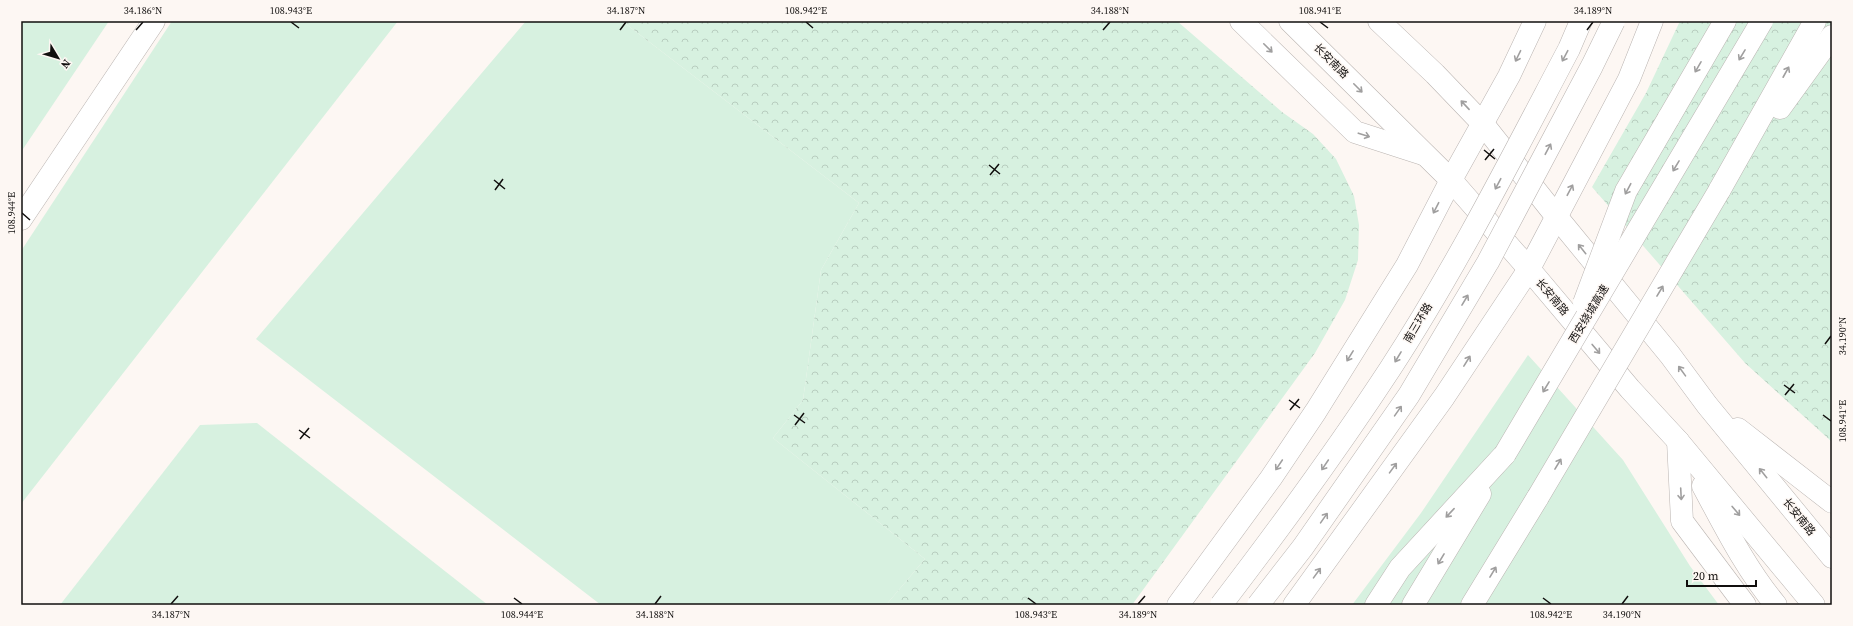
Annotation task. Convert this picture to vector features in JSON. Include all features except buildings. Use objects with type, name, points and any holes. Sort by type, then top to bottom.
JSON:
[{"type":"main road","points":[[21,219],[154,21]]},
{"type":"main road","points":[[1240,21],[1355,132],[1426,156]]},
{"type":"main road","name":"长安南路","points":[[1290,21],[1451,180],[1630,389],[1678,441],[1814,605]]},
{"type":"main road","name":"长安南路","points":[[1378,21],[1435,74],[1483,124],[1670,355],[1707,405],[1832,557]]},
{"type":"main road","points":[[1178,605],[1271,478],[1316,411],[1407,265],[1451,180],[1509,76],[1535,21]]},
{"type":"main road","name":"南三环路","points":[[1221,605],[1306,493],[1391,368],[1471,234],[1569,49],[1582,21]]},
{"type":"main road","points":[[1258,605],[1303,547],[1409,396],[1488,262],[1592,66],[1614,21]]},
{"type":"main road","points":[[1294,605],[1444,397],[1528,269],[1629,79],[1652,21]]},
{"type":"main road","points":[[1561,360],[1626,191],[1725,21]]},
{"type":"main road","name":"西安绕城高速","points":[[1413,605],[1505,454],[1762,21]]},
{"type":"main road","points":[[1472,605],[1538,497],[1719,192],[1815,21]]},
{"type":"main road","points":[[1719,192],[1832,36]]},
{"type":"main road","points":[[1707,405],[1832,502]]},
{"type":"main road","points":[[1678,441],[1682,522],[1745,605]]},
{"type":"main road","points":[[1678,441],[1736,548],[1760,586],[1776,605]]},
{"type":"main road","points":[[1376,605],[1400,568],[1505,454]]},
{"type":"green space","points":[[21,21],[109,21],[21,152]]},
{"type":"green space","points":[[172,21],[398,21],[21,504],[21,251]]},
{"type":"green space","points":[[526,21],[622,21],[859,203],[821,270],[803,400],[773,438],[925,559],[886,605],[601,605],[256,339]]},
{"type":"green space","points":[[622,21],[1177,21],[1282,112],[1313,134],[1336,159],[1354,196],[1359,225],[1358,260],[1345,300],[1315,353],[1132,605],[886,605],[925,559],[773,438],[803,400],[821,270],[859,203]]},
{"type":"green space","points":[[1680,21],[1832,21],[1832,442],[1745,363],[1592,187],[1646,93]]},
{"type":"green space","points":[[1528,355],[1623,460],[1690,566],[1719,605],[1352,605],[1421,513]]},
{"type":"green space","points":[[257,423],[488,605],[60,605],[200,425]]}]
